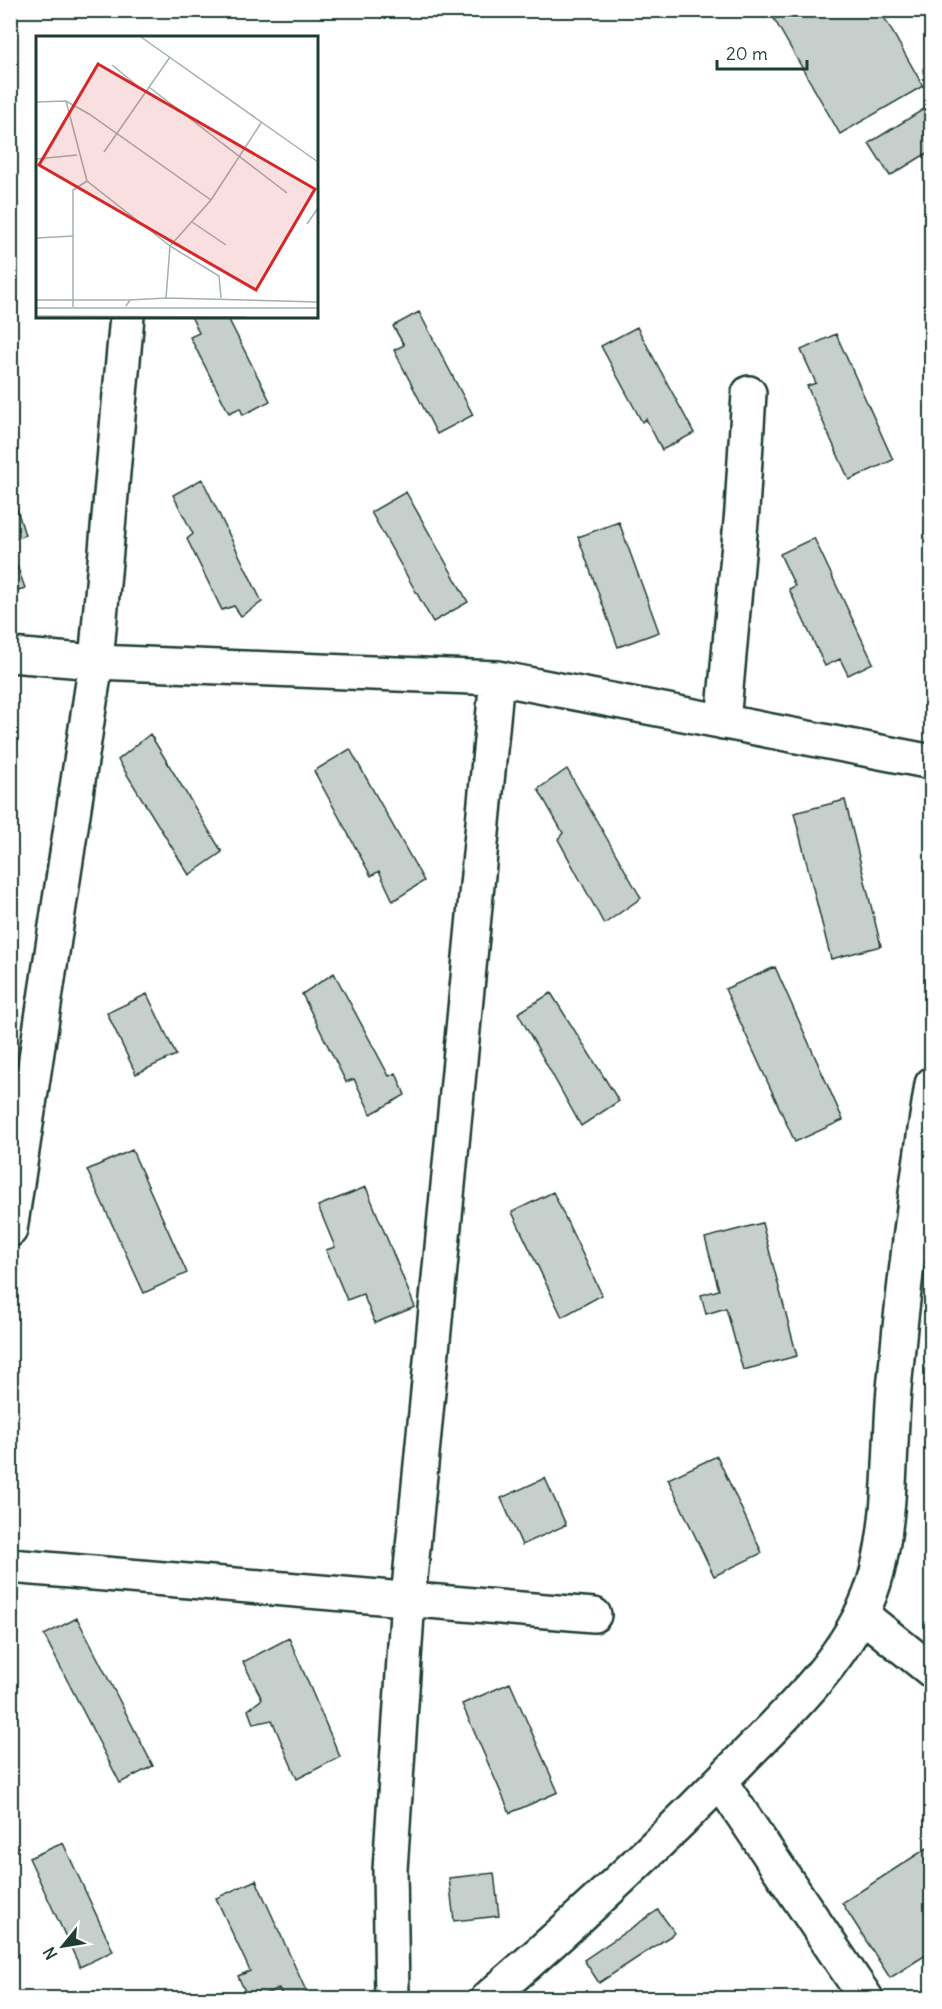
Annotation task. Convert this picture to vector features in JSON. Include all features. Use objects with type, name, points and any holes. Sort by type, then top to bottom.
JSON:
[{"type":"street","points":[[10,1230],[96,662],[127,318]]},
{"type":"street","points":[[723,722],[742,510],[749,393]]},
{"type":"street","points":[[10,655],[96,662],[497,678],[932,762]]},
{"type":"street","points":[[392,1998],[390,1870],[408,1599],[497,678]]},
{"type":"street","points":[[488,1998],[552,1942],[721,1783],[831,1662],[861,1614],[877,1574],[887,1517],[894,1389],[932,1084]]},
{"type":"street","points":[[11,1567],[594,1615]]},
{"type":"street","points":[[861,1614],[932,1671]]},
{"type":"street","points":[[721,1783],[866,1998]]},
{"type":"building","points":[[769,10],[880,10],[923,86],[840,134]]},
{"type":"building","points":[[932,104],[932,150],[890,176],[869,143]]},
{"type":"building","points":[[419,312],[473,415],[437,434],[394,350],[404,345],[393,326]]},
{"type":"building","points":[[192,318],[228,318],[270,401],[243,415],[240,408],[229,413],[190,337],[199,333]]},
{"type":"building","points":[[637,327],[694,433],[662,450],[646,419],[642,422],[601,346]]},
{"type":"building","points":[[836,334],[893,460],[849,480],[807,386],[816,383],[801,350]]},
{"type":"building","points":[[202,479],[262,602],[241,616],[234,606],[222,610],[187,539],[193,534],[173,495]]},
{"type":"building","points":[[406,492],[468,602],[433,622],[371,512]]},
{"type":"building","points":[[15,503],[25,535],[10,540],[10,505]]},
{"type":"building","points":[[619,522],[659,632],[618,647],[578,537]]},
{"type":"building","points":[[814,538],[873,663],[848,675],[840,659],[825,666],[789,589],[795,586],[780,554]]},
{"type":"building","points":[[10,547],[25,588],[10,593]]},
{"type":"building","points":[[150,734],[222,852],[189,875],[118,760]]},
{"type":"building","points":[[350,749],[424,881],[393,901],[379,871],[371,876],[314,771]]},
{"type":"building","points":[[567,769],[641,898],[604,924],[558,839],[563,833],[538,789]]},
{"type":"building","points":[[845,800],[881,946],[831,959],[794,813]]},
{"type":"building","points":[[775,967],[843,1120],[795,1142],[725,989]]},
{"type":"building","points":[[334,973],[389,1076],[396,1073],[405,1095],[371,1114],[354,1079],[346,1082],[302,994]]},
{"type":"building","points":[[551,993],[619,1101],[581,1126],[518,1013]]},
{"type":"building","points":[[147,994],[176,1055],[136,1074],[107,1013]]},
{"type":"building","points":[[132,1150],[187,1273],[144,1293],[87,1170]]},
{"type":"building","points":[[366,1187],[415,1307],[375,1323],[363,1294],[347,1300],[326,1250],[335,1247],[318,1206]]},
{"type":"building","points":[[553,1192],[602,1295],[562,1317],[512,1212]]},
{"type":"building","points":[[762,1223],[797,1356],[743,1370],[726,1308],[706,1314],[701,1295],[719,1290],[705,1238]]},
{"type":"building","points":[[717,1456],[762,1553],[714,1576],[668,1479]]},
{"type":"building","points":[[545,1478],[566,1525],[522,1545],[501,1498]]},
{"type":"building","points":[[77,1618],[153,1766],[120,1783],[44,1635]]},
{"type":"building","points":[[289,1638],[340,1757],[297,1779],[272,1720],[253,1724],[248,1710],[262,1699],[243,1662]]},
{"type":"building","points":[[510,1683],[558,1792],[510,1813],[462,1704]]},
{"type":"building","points":[[63,1843],[113,1951],[80,1967],[29,1858]]},
{"type":"building","points":[[927,1848],[932,1854],[932,1951],[890,1978],[842,1903]]},
{"type":"building","points":[[494,1873],[499,1916],[454,1921],[449,1878]]},
{"type":"building","points":[[256,1880],[307,1993],[295,1998],[283,1998],[279,1988],[257,1998],[248,1998],[238,1976],[250,1971],[216,1898]]},
{"type":"building","points":[[658,1910],[675,1933],[599,1983],[584,1960]]}]
